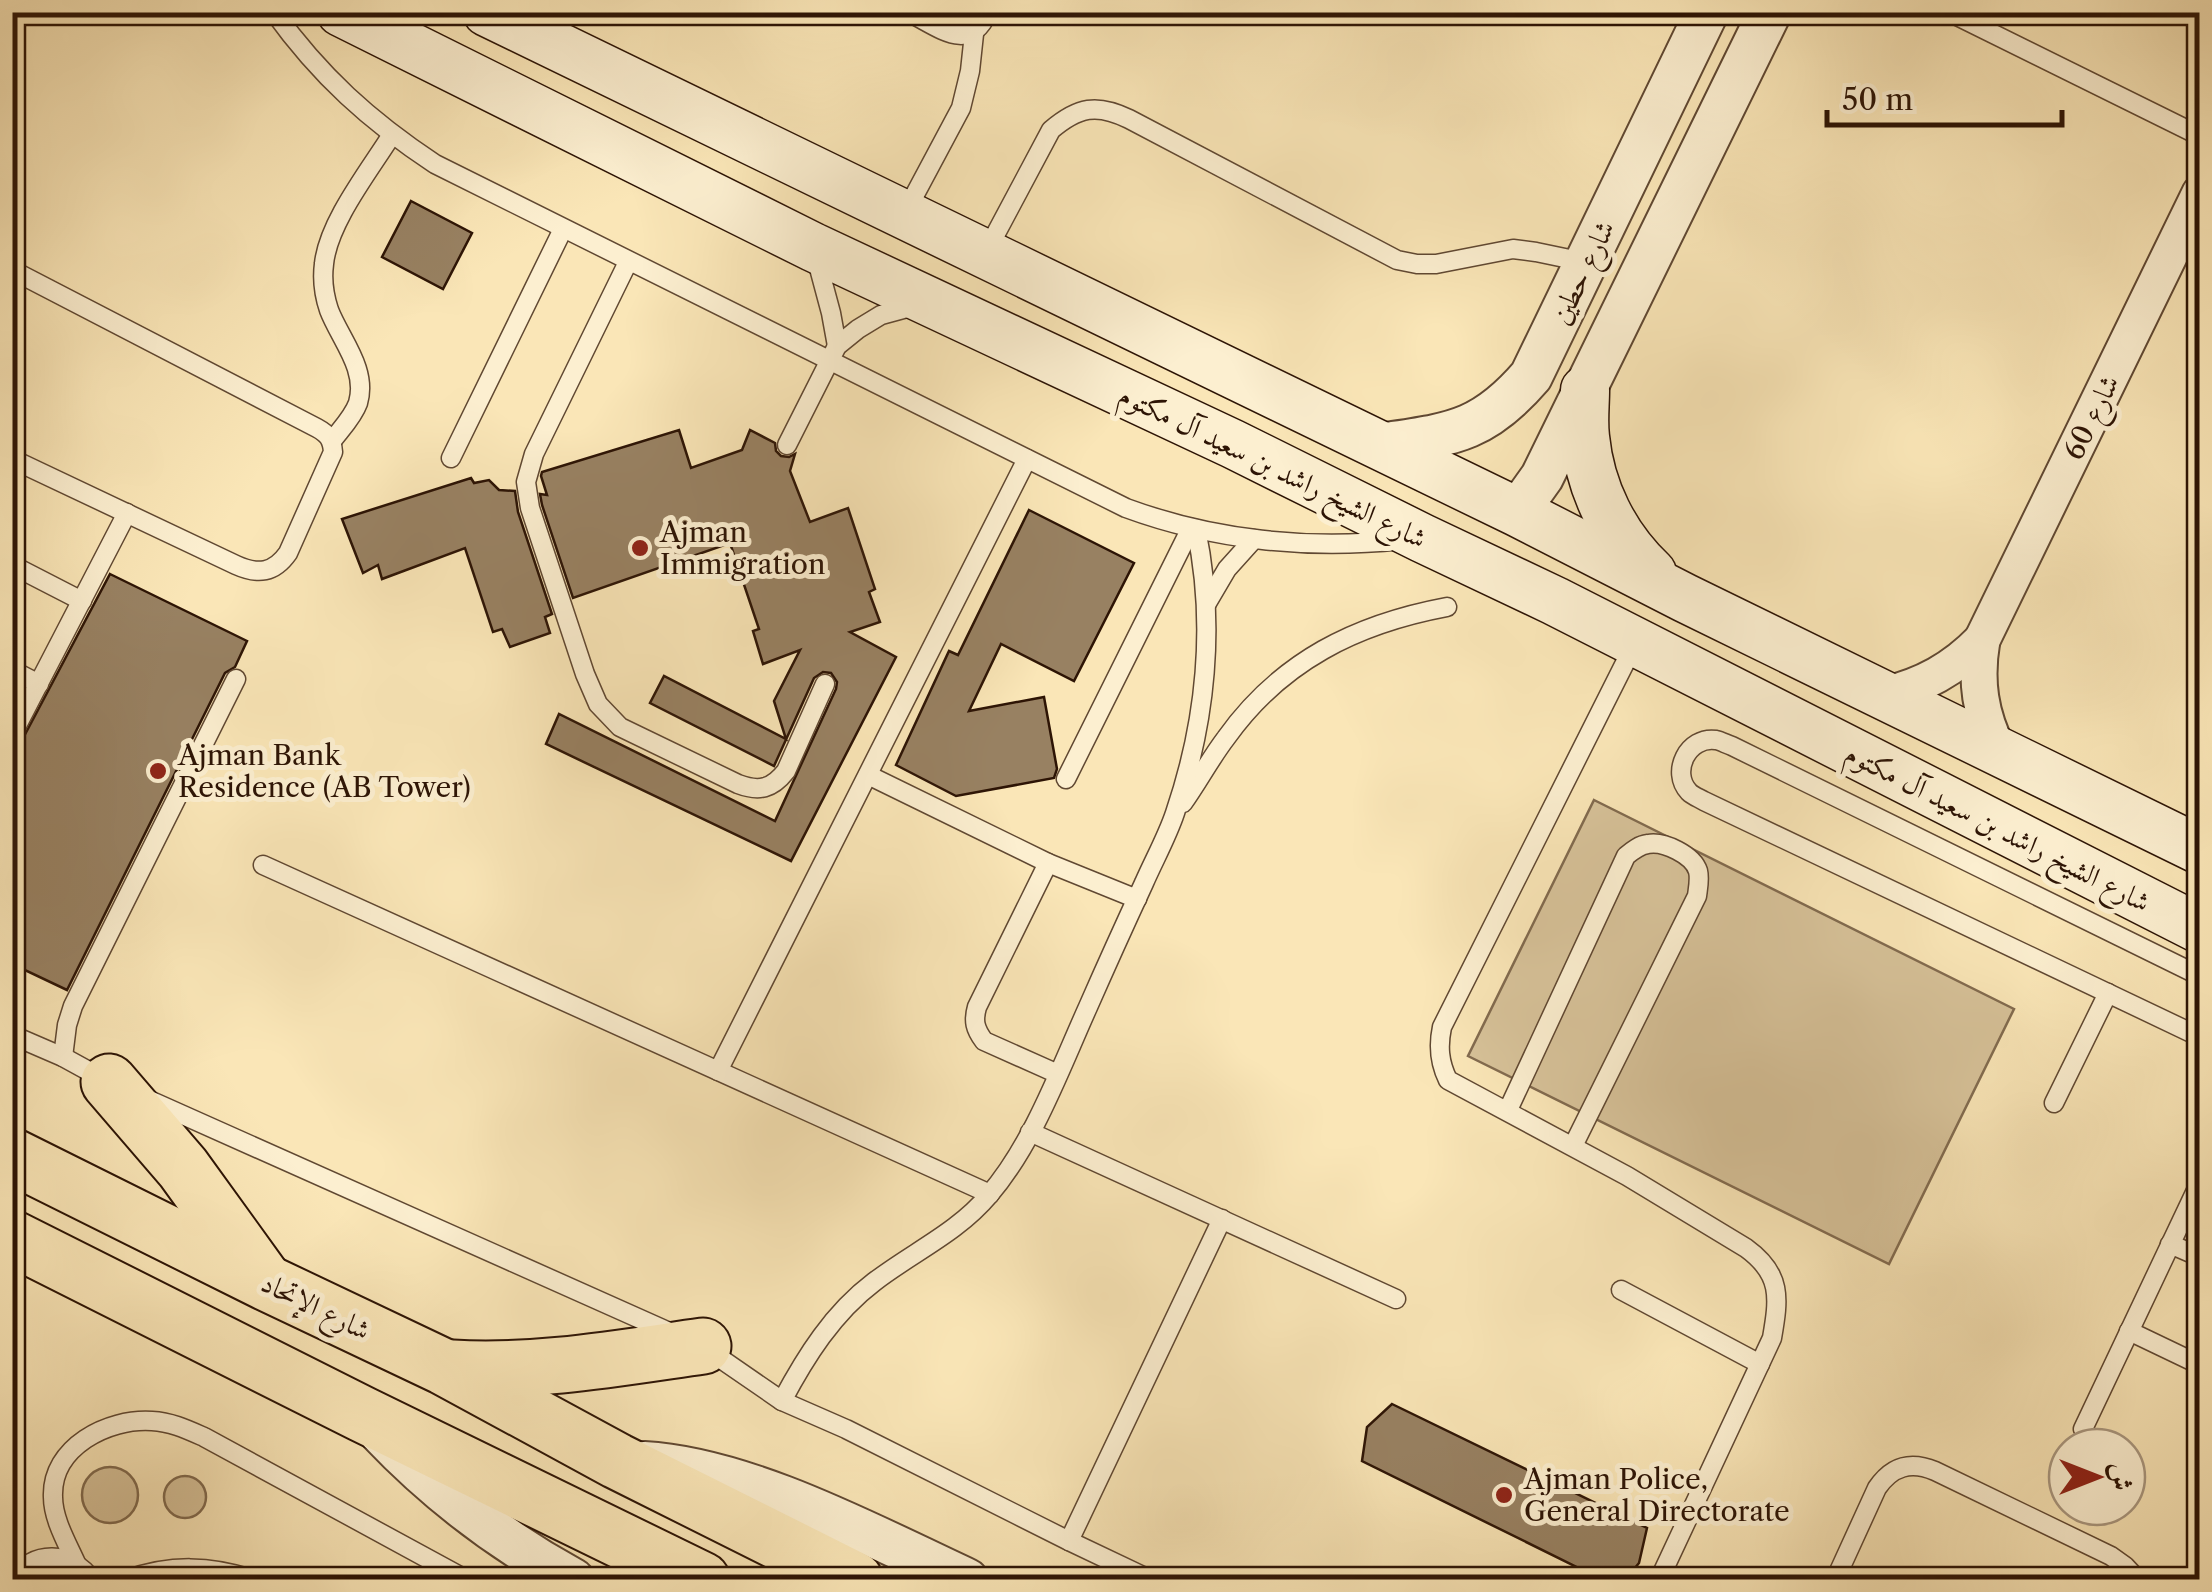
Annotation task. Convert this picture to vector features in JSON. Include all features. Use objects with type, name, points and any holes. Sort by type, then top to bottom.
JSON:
[{"type":"highway","points":[[86,1070],[183,1168],[265,1282]]},
{"type":"highway","name":"شارع الإتحاد","points":[[12,1156],[444,1367],[617,1461],[855,1580]]},
{"type":"highway","points":[[12,1238],[702,1580]]},
{"type":"highway","points":[[444,1367],[540,1368],[703,1346]]},
{"type":"main road","name":"شارع الشيخ راشد بن سعيد آل مكتوم","points":[[342,12],[813,247],[1233,444],[1636,642],[2197,930]]},
{"type":"main road","points":[[487,12],[549,26],[984,254],[2200,850]]},
{"type":"main road","points":[[1585,390],[1584,435],[1592,480],[1610,521],[1636,558],[1669,590]]},
{"type":"main road","points":[[1233,444],[1314,459],[1472,524],[1504,521],[1517,512]]},
{"type":"street","name":"شارع حطين","points":[[1380,446],[1455,432],[1484,420],[1510,400],[1531,376],[1706,12]]},
{"type":"street","points":[[1708,141],[1683,130],[1678,117],[1722,12]]},
{"type":"street","name":"شارع حطين","points":[[1517,512],[1542,477],[1770,12]]},
{"type":"street","name":"شارع 60","points":[[1998,752],[1981,709],[1978,663],[1982,640],[2200,193]]},
{"type":"street","name":"شارع 60","points":[[1884,696],[1932,679],[1969,654],[1982,640]]},
{"type":"street","points":[[362,1414],[443,1494],[490,1530],[573,1580]]},
{"type":"street","name":"شارع الإتحاد","points":[[617,1461],[668,1464],[726,1478],[832,1519],[966,1580]]},
{"type":"lane","points":[[274,12],[320,71],[354,105],[391,136],[435,164],[628,262],[834,353],[1126,508],[1193,529],[1254,539],[1370,544],[1422,538]]},
{"type":"lane","points":[[908,12],[962,36],[974,34],[988,12]]},
{"type":"lane","points":[[1948,12],[2200,136]]},
{"type":"lane","points":[[904,214],[960,108],[974,34]]},
{"type":"lane","points":[[984,254],[1052,130],[1080,111],[1097,109],[1114,112],[1397,260],[1436,264],[1513,250],[1586,263]]},
{"type":"lane","points":[[332,441],[353,414],[360,385],[358,370],[329,309],[324,287],[328,242],[391,136]]},
{"type":"lane","points":[[451,458],[563,229]]},
{"type":"lane","points":[[813,247],[832,312],[834,353]]},
{"type":"lane","points":[[628,262],[534,454],[526,482],[530,508],[598,704],[620,727],[752,790],[765,789],[786,771],[825,684]]},
{"type":"lane","points":[[12,270],[325,432],[332,441],[333,452],[288,553],[280,565],[266,572],[250,572],[12,459]]},
{"type":"lane","points":[[787,445],[834,353],[858,329],[881,315],[933,303]]},
{"type":"lane","points":[[718,1071],[1028,459]]},
{"type":"lane","points":[[12,735],[127,513]]},
{"type":"lane","points":[[1174,816],[1201,710],[1206,658],[1203,566],[1193,529]]},
{"type":"lane","points":[[1066,780],[1193,529]]},
{"type":"lane","points":[[1206,605],[1227,569],[1254,539]]},
{"type":"lane","points":[[12,566],[82,600]]},
{"type":"lane","points":[[782,1400],[806,1357],[836,1318],[872,1283],[955,1228],[1008,1170],[1058,1074],[1174,816],[1226,738],[1254,704],[1286,674],[1362,630],[1404,615],[1448,607]]},
{"type":"lane","points":[[1636,642],[1442,1027],[1438,1043],[1448,1080],[1644,1186],[1763,1260],[1774,1276],[1778,1303],[1772,1338],[1659,1580]]},
{"type":"lane","points":[[12,670],[39,684]]},
{"type":"lane","points":[[86,1070],[67,1025],[74,1006],[236,679]]},
{"type":"lane","points":[[2200,976],[1732,746],[1714,739],[1696,743],[1684,757],[1680,775],[1688,792],[1704,801],[2200,1037]]},
{"type":"lane","points":[[868,775],[1048,863],[1136,899]]},
{"type":"lane","points":[[1508,1110],[1626,856],[1636,848],[1662,844],[1692,860],[1698,871],[1696,896],[1573,1146]]},
{"type":"lane","points":[[1048,863],[974,1018],[976,1031],[984,1041],[1058,1074]]},
{"type":"lane","points":[[263,865],[990,1194]]},
{"type":"lane","points":[[2054,1102],[2108,993]]},
{"type":"lane","points":[[12,1035],[703,1346],[782,1400],[1151,1580]]},
{"type":"lane","points":[[1030,1132],[1396,1299]]},
{"type":"lane","points":[[2084,1427],[2200,1182]]},
{"type":"lane","points":[[1069,1541],[1222,1219]]},
{"type":"lane","points":[[2170,1244],[2200,1257]]},
{"type":"lane","points":[[1621,1290],[1760,1364]]},
{"type":"lane","points":[[2129,1331],[2200,1365]]},
{"type":"lane","points":[[76,1563],[58,1522],[52,1496],[57,1470],[72,1448],[94,1433],[120,1423],[149,1420],[178,1425],[204,1436],[466,1580]]},
{"type":"lane","points":[[1835,1580],[1877,1488],[1896,1469],[1909,1465],[1935,1471],[2111,1556],[2138,1580]]},
{"type":"lane","points":[[12,1550],[15,1576]]},
{"type":"lane","points":[[15,1576],[29,1562],[60,1557],[84,1568],[92,1580]]},
{"type":"lane","points":[[126,1580],[160,1569],[194,1567],[228,1571],[255,1580]]},
{"type":"shaded area","points":[[1594,800],[2014,1009],[1889,1264],[1468,1056]]},
{"type":"shaded area","points":[[110,1467],[130,1475],[138,1495],[130,1515],[110,1523],[90,1515],[82,1495],[90,1475]]},
{"type":"shaded area","points":[[185,1476],[200,1482],[206,1497],[200,1512],[185,1518],[170,1512],[164,1497],[170,1482]]},
{"type":"building","points":[[411,201],[472,233],[443,289],[382,257]]},
{"type":"building","name":"Ajman Immigration","points":[[679,430],[691,468],[742,450],[750,430],[775,443],[781,456],[795,454],[790,471],[810,522],[848,508],[875,589],[869,592],[880,622],[850,632],[896,657],[791,861],[546,744],[559,714],[775,821],[836,689],[837,682],[831,673],[823,672],[814,678],[774,766],[650,703],[664,676],[786,739],[774,701],[800,650],[763,664],[753,631],[759,629],[730,543],[573,598],[542,505],[540,494],[547,495],[542,472]]},
{"type":"building","points":[[471,478],[474,483],[489,480],[499,490],[515,491],[518,512],[552,614],[545,617],[550,633],[510,647],[502,629],[493,632],[465,548],[382,579],[378,565],[363,573],[342,519]]},
{"type":"building","points":[[1029,510],[1134,563],[1074,681],[1001,644],[969,711],[1044,697],[1057,769],[1054,778],[956,796],[896,765],[949,651],[958,655]]},
{"type":"building","points":[[110,574],[247,641],[235,667],[225,673],[67,990],[12,964],[12,759]]},
{"type":"building","name":"Ajman Police, General Directorate","points":[[1392,1404],[1647,1528],[1639,1563],[1625,1580],[1603,1580],[1362,1461],[1367,1427]]},
{"type":"place","name":"Ajman Immigration","points":[[640,548]]},
{"type":"place","name":"Ajman Bank Residence (AB Tower)","points":[[158,771]]},
{"type":"place","name":"Ajman Police, General Directorate","points":[[1504,1495]]}]
